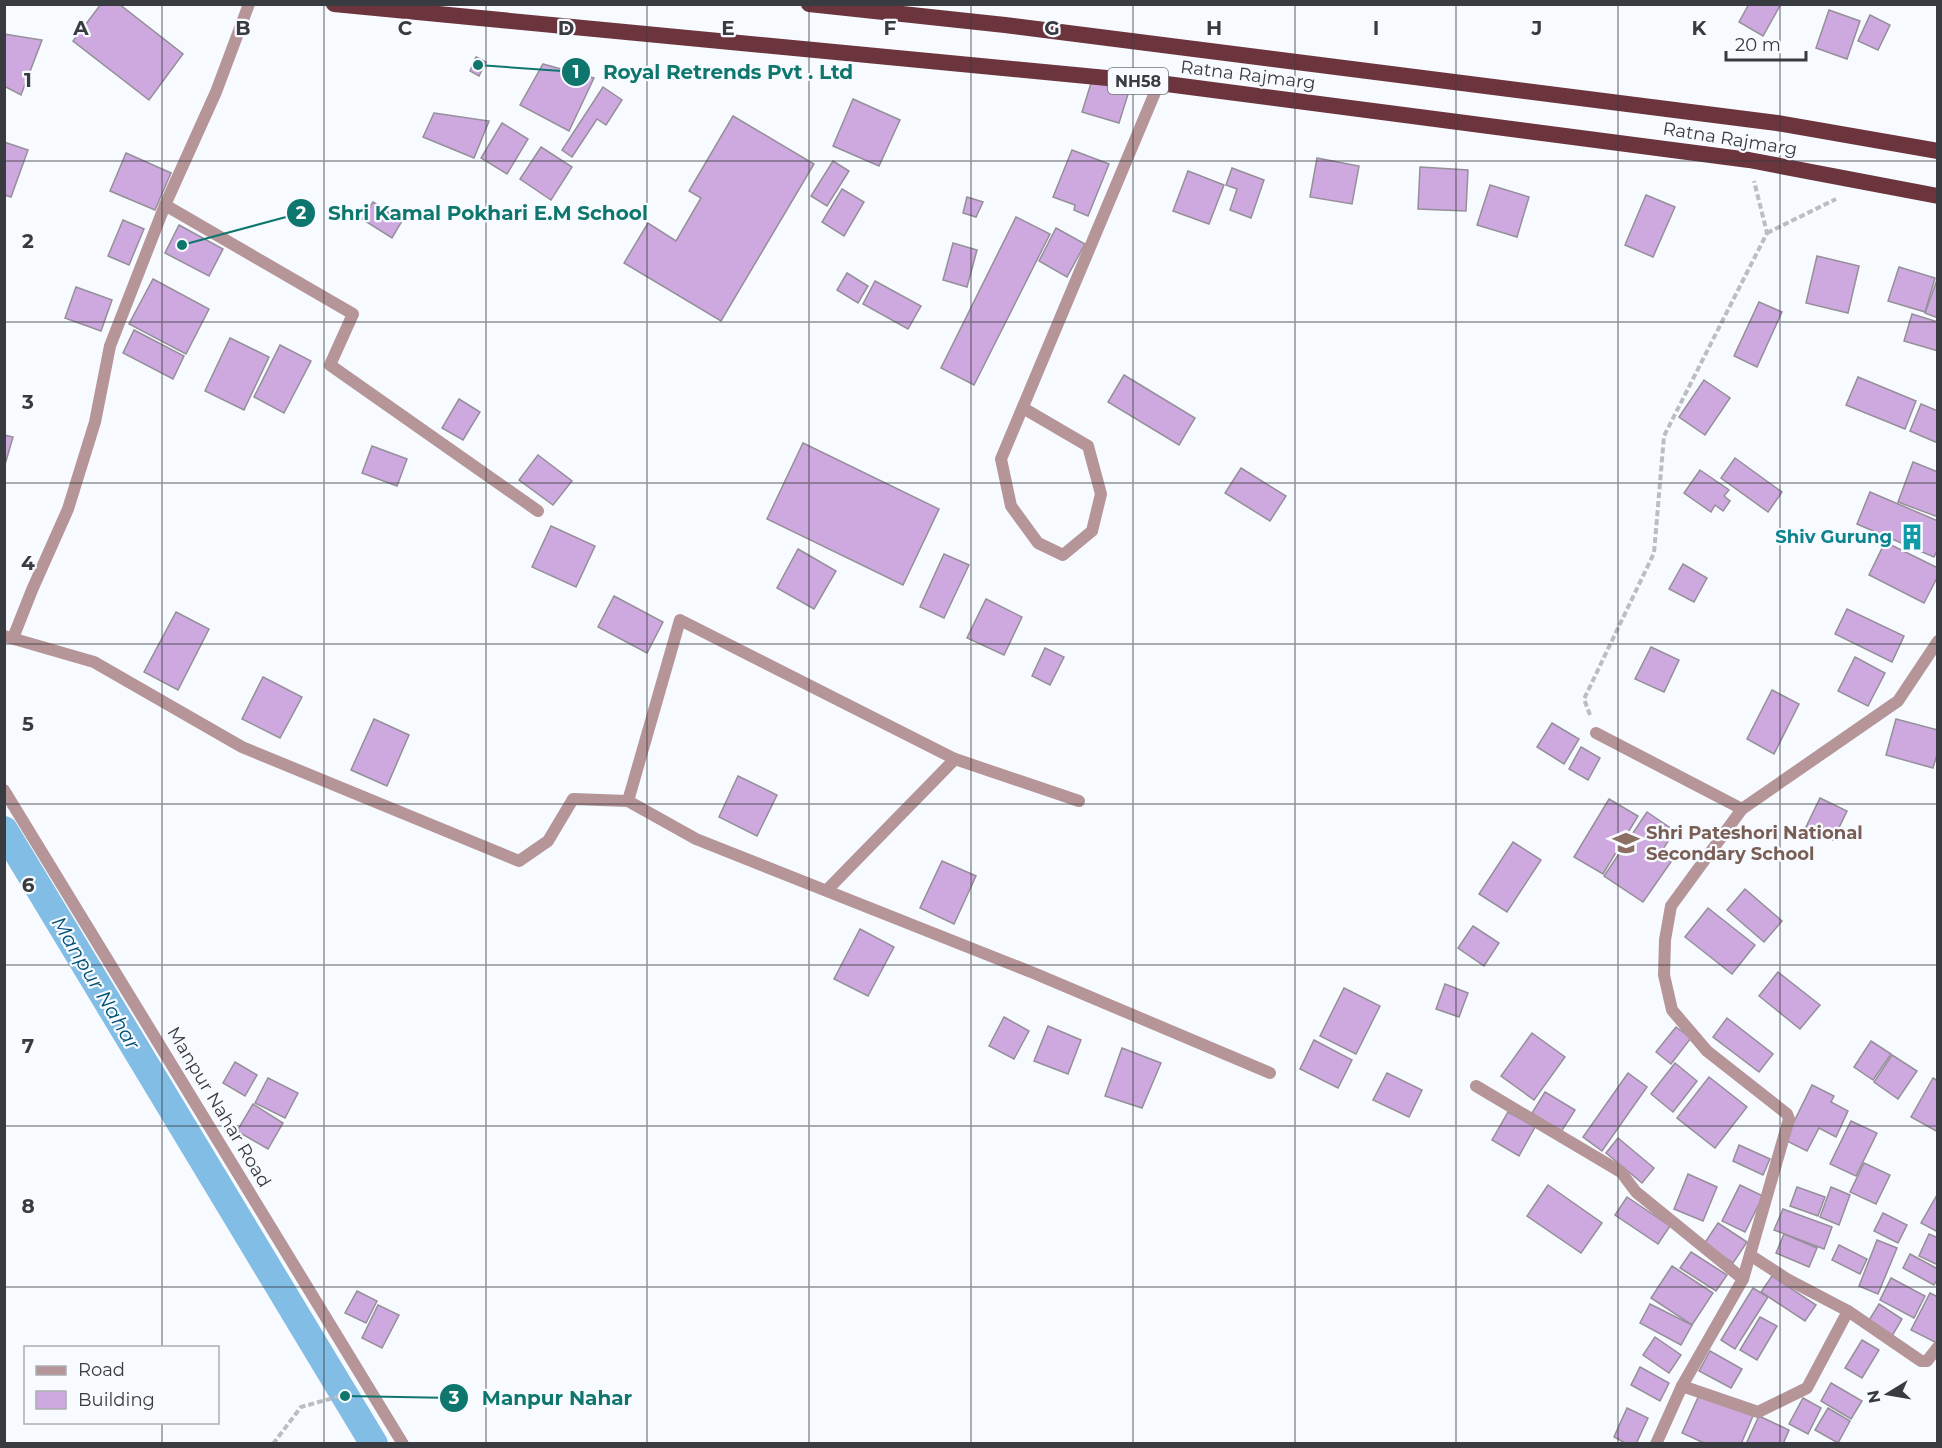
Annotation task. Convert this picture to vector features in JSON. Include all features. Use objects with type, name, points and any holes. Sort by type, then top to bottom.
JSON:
[{"type":"highway","name":"Ratna Rajmarg","points":[[334,4],[1159,83],[1749,160],[1938,195]]},
{"type":"highway","name":"Ratna Rajmarg","points":[[809,4],[1005,25],[1742,118],[1938,151]]},
{"type":"street","points":[[249,4],[216,92],[165,205],[110,346],[95,422],[68,509],[9,637],[94,662],[242,747],[519,861],[548,841],[573,799],[628,801],[696,839],[1036,974],[1270,1073]]},
{"type":"street","points":[[1023,408],[1088,446],[1101,494],[1092,531],[1063,555],[1038,543],[1011,506],[1001,459],[1159,83]]},
{"type":"street","points":[[165,205],[353,314],[330,365],[538,512]]},
{"type":"street","points":[[628,801],[680,620],[955,759],[1079,801]]},
{"type":"street","points":[[1656,1443],[1682,1386],[1743,1279],[1789,1119],[1787,1114],[1707,1051],[1672,1010],[1664,975],[1665,939],[1671,906],[1742,809],[1898,701],[1938,641]]},
{"type":"street","points":[[1596,733],[1742,809]]},
{"type":"street","points":[[827,890],[955,759]]},
{"type":"street","name":"Manpur Nahar Road","points":[[4,790],[404,1443]]},
{"type":"street","points":[[1476,1086],[1621,1172],[1636,1192],[1743,1279]]},
{"type":"street","points":[[1750,1255],[1787,1279],[1848,1311],[1921,1361],[1927,1361],[1938,1347]]},
{"type":"street","points":[[1682,1386],[1758,1412],[1807,1388],[1848,1311]]},
{"type":"path","points":[[1749,160],[1767,233]]},
{"type":"path","points":[[1596,733],[1584,699],[1654,553],[1664,436],[1767,233],[1869,182]]},
{"type":"path","points":[[273,1443],[301,1407],[345,1396],[368,1386]]},
{"type":"building","points":[[101,4],[119,4],[183,54],[149,100],[73,41]]},
{"type":"building","points":[[1749,4],[1781,4],[1763,36],[1739,22]]},
{"type":"building","points":[[1829,10],[1860,21],[1847,59],[1816,48]]},
{"type":"building","points":[[1870,15],[1890,25],[1878,50],[1858,41]]},
{"type":"building","points":[[4,34],[42,40],[21,95],[4,86]]},
{"type":"building","points":[[476,57],[486,62],[479,76],[470,71]]},
{"type":"building","points":[[543,64],[594,78],[569,131],[520,105]]},
{"type":"building","points":[[1092,80],[1129,91],[1119,123],[1082,112]]},
{"type":"building","points":[[603,87],[622,100],[606,125],[597,119],[572,157],[562,150]]},
{"type":"building","points":[[853,99],[900,120],[879,166],[833,146]]},
{"type":"building","points":[[434,113],[489,121],[474,158],[423,137]]},
{"type":"building","points":[[733,116],[814,164],[721,321],[624,263],[648,223],[676,241],[701,198],[689,191]]},
{"type":"building","points":[[502,123],[528,139],[507,174],[481,158]]},
{"type":"building","points":[[4,142],[28,150],[11,197],[4,195]]},
{"type":"building","points":[[541,147],[572,167],[551,200],[520,179]]},
{"type":"building","points":[[1072,150],[1109,164],[1088,216],[1074,210],[1075,205],[1053,197]]},
{"type":"building","points":[[126,153],[171,173],[155,210],[110,191]]},
{"type":"building","points":[[1317,158],[1359,166],[1352,204],[1310,197]]},
{"type":"building","points":[[833,161],[849,171],[827,206],[811,196]]},
{"type":"building","points":[[1420,167],[1468,170],[1466,211],[1418,209]]},
{"type":"building","points":[[1232,168],[1264,180],[1251,218],[1230,210],[1237,189],[1226,185]]},
{"type":"building","points":[[1188,171],[1224,185],[1209,224],[1173,211]]},
{"type":"building","points":[[1490,185],[1529,197],[1517,237],[1477,225]]},
{"type":"building","points":[[842,189],[864,202],[844,236],[822,222]]},
{"type":"building","points":[[1646,195],[1675,207],[1653,257],[1625,245]]},
{"type":"building","points":[[967,197],[983,202],[976,217],[963,213]]},
{"type":"building","points":[[373,202],[402,221],[392,238],[362,219]]},
{"type":"building","points":[[1016,217],[1050,234],[974,385],[941,368]]},
{"type":"building","points":[[123,220],[144,229],[129,265],[108,256]]},
{"type":"building","points":[[179,225],[223,249],[209,276],[165,253]]},
{"type":"building","points":[[1056,228],[1085,244],[1067,277],[1039,261]]},
{"type":"building","points":[[953,243],[977,250],[967,287],[943,280]]},
{"type":"building","points":[[1817,256],[1859,266],[1848,313],[1806,303]]},
{"type":"building","points":[[1899,267],[1935,278],[1925,312],[1888,301]]},
{"type":"building","points":[[847,273],[868,286],[858,303],[837,290]]},
{"type":"building","points":[[1938,277],[1938,318],[1925,313]]},
{"type":"building","points":[[153,279],[209,309],[186,354],[129,324]]},
{"type":"building","points":[[875,281],[921,306],[908,329],[863,304]]},
{"type":"building","points":[[76,287],[112,300],[101,331],[65,318]]},
{"type":"building","points":[[1759,302],[1782,312],[1757,367],[1734,356]]},
{"type":"building","points":[[1912,314],[1938,322],[1938,351],[1904,341]]},
{"type":"building","points":[[134,330],[184,356],[173,379],[123,353]]},
{"type":"building","points":[[230,338],[269,357],[244,410],[205,391]]},
{"type":"building","points":[[280,345],[311,361],[284,413],[254,397]]},
{"type":"building","points":[[1124,375],[1195,418],[1179,445],[1108,402]]},
{"type":"building","points":[[1858,377],[1916,401],[1905,429],[1846,405]]},
{"type":"building","points":[[1704,380],[1730,398],[1705,435],[1679,417]]},
{"type":"building","points":[[459,399],[480,412],[463,440],[442,428]]},
{"type":"building","points":[[1921,404],[1938,411],[1938,443],[1910,431]]},
{"type":"building","points":[[4,435],[13,437],[4,468]]},
{"type":"building","points":[[803,443],[939,509],[903,585],[767,519]]},
{"type":"building","points":[[372,446],[407,459],[397,486],[362,473]]},
{"type":"building","points":[[538,455],[572,481],[553,505],[519,480]]},
{"type":"building","points":[[1735,458],[1782,492],[1768,512],[1721,478]]},
{"type":"building","points":[[1913,462],[1938,472],[1938,517],[1898,502]]},
{"type":"building","points":[[1241,468],[1286,496],[1270,521],[1225,493]]},
{"type":"building","points":[[1700,470],[1729,490],[1724,496],[1730,501],[1723,511],[1715,505],[1711,512],[1684,493]]},
{"type":"building","name":"Shiv Gurung","points":[[1870,492],[1938,521],[1938,549],[1934,557],[1857,524]]},
{"type":"building","points":[[551,526],[595,546],[576,587],[532,567]]},
{"type":"building","points":[[1885,542],[1938,568],[1938,576],[1924,603],[1869,575]]},
{"type":"building","points":[[798,549],[836,571],[814,609],[777,588]]},
{"type":"building","points":[[944,554],[969,565],[944,618],[920,607]]},
{"type":"building","points":[[1683,564],[1707,578],[1694,602],[1669,589]]},
{"type":"building","points":[[614,596],[663,622],[647,653],[598,627]]},
{"type":"building","points":[[986,599],[1022,617],[1004,655],[967,638]]},
{"type":"building","points":[[1847,609],[1904,636],[1892,662],[1835,634]]},
{"type":"building","points":[[176,612],[209,629],[178,690],[144,672]]},
{"type":"building","points":[[1651,647],[1679,660],[1664,692],[1635,679]]},
{"type":"building","points":[[1045,648],[1064,657],[1050,685],[1032,676]]},
{"type":"building","points":[[1855,657],[1885,673],[1868,706],[1838,691]]},
{"type":"building","points":[[263,677],[302,697],[280,738],[242,719]]},
{"type":"building","points":[[1772,690],[1799,704],[1774,754],[1747,739]]},
{"type":"building","points":[[374,719],[409,735],[387,786],[351,770]]},
{"type":"building","points":[[1896,719],[1938,730],[1938,751],[1933,768],[1886,755]]},
{"type":"building","points":[[1552,723],[1579,739],[1564,764],[1537,747]]},
{"type":"building","points":[[1581,747],[1600,758],[1588,780],[1569,769]]},
{"type":"building","points":[[738,776],[777,795],[757,836],[719,817]]},
{"type":"building","points":[[1820,798],[1847,811],[1833,840],[1806,827]]},
{"type":"building","points":[[1609,799],[1638,816],[1603,874],[1574,857]]},
{"type":"building","points":[[1647,812],[1675,831],[1661,852],[1673,859],[1643,902],[1604,876]]},
{"type":"building","points":[[1513,842],[1541,860],[1507,912],[1479,894]]},
{"type":"building","points":[[942,861],[976,876],[954,924],[920,908]]},
{"type":"building","points":[[1745,889],[1782,921],[1764,942],[1727,910]]},
{"type":"building","points":[[1708,908],[1755,945],[1732,974],[1685,937]]},
{"type":"building","points":[[1473,926],[1499,943],[1484,966],[1458,948]]},
{"type":"building","points":[[860,929],[894,947],[868,996],[834,979]]},
{"type":"building","points":[[1778,972],[1820,1005],[1800,1029],[1759,996]]},
{"type":"building","points":[[1445,984],[1468,993],[1459,1017],[1436,1009]]},
{"type":"building","points":[[1344,988],[1380,1006],[1356,1054],[1320,1036]]},
{"type":"building","points":[[1004,1017],[1029,1031],[1014,1059],[989,1046]]},
{"type":"building","points":[[1727,1018],[1773,1054],[1759,1072],[1713,1037]]},
{"type":"building","points":[[1048,1026],[1081,1040],[1068,1074],[1034,1061]]},
{"type":"building","points":[[1676,1027],[1691,1038],[1671,1064],[1656,1052]]},
{"type":"building","points":[[1532,1033],[1565,1057],[1534,1100],[1501,1076]]},
{"type":"building","points":[[1314,1040],[1352,1060],[1338,1088],[1300,1069]]},
{"type":"building","points":[[1871,1041],[1891,1054],[1873,1080],[1854,1067]]},
{"type":"building","points":[[1122,1048],[1161,1063],[1142,1108],[1105,1096]]},
{"type":"building","points":[[1892,1055],[1917,1071],[1898,1099],[1874,1082]]},
{"type":"building","points":[[235,1062],[257,1075],[245,1096],[223,1083]]},
{"type":"building","points":[[1675,1063],[1697,1081],[1673,1112],[1651,1094]]},
{"type":"building","points":[[1387,1073],[1422,1090],[1409,1117],[1373,1100]]},
{"type":"building","points":[[1628,1073],[1647,1087],[1602,1151],[1583,1137]]},
{"type":"building","points":[[1709,1077],[1747,1107],[1715,1148],[1677,1118]]},
{"type":"building","points":[[268,1078],[298,1093],[285,1118],[255,1103]]},
{"type":"building","points":[[1933,1078],[1938,1081],[1938,1132],[1911,1117]]},
{"type":"building","points":[[1812,1085],[1834,1096],[1831,1102],[1848,1111],[1836,1137],[1819,1128],[1807,1151],[1785,1140]]},
{"type":"building","points":[[1545,1092],[1575,1110],[1561,1132],[1532,1113]]},
{"type":"building","points":[[253,1104],[283,1123],[268,1149],[237,1131]]},
{"type":"building","points":[[1508,1112],[1535,1127],[1519,1156],[1492,1140]]},
{"type":"building","points":[[1851,1121],[1877,1133],[1856,1176],[1830,1164]]},
{"type":"building","points":[[1618,1138],[1654,1168],[1642,1183],[1606,1153]]},
{"type":"building","points":[[1739,1145],[1770,1159],[1763,1175],[1733,1161]]},
{"type":"building","points":[[1864,1163],[1890,1175],[1876,1204],[1850,1192]]},
{"type":"building","points":[[1688,1174],[1717,1187],[1703,1221],[1674,1209]]},
{"type":"building","points":[[1548,1185],[1602,1223],[1581,1253],[1527,1216]]},
{"type":"building","points":[[1740,1185],[1763,1196],[1745,1232],[1722,1221]]},
{"type":"building","points":[[1797,1187],[1825,1197],[1818,1216],[1790,1206]]},
{"type":"building","points":[[1831,1187],[1850,1195],[1839,1225],[1820,1217]]},
{"type":"building","points":[[1938,1196],[1938,1232],[1921,1223]]},
{"type":"building","points":[[1627,1197],[1670,1226],[1658,1244],[1615,1215]]},
{"type":"building","points":[[1783,1209],[1832,1227],[1824,1249],[1774,1230]]},
{"type":"building","points":[[1883,1213],[1907,1225],[1898,1243],[1874,1231]]},
{"type":"building","points":[[1718,1223],[1747,1242],[1733,1263],[1704,1244]]},
{"type":"building","points":[[1784,1234],[1817,1248],[1809,1267],[1776,1253]]},
{"type":"building","points":[[1929,1234],[1938,1238],[1938,1265],[1919,1256]]},
{"type":"building","points":[[1877,1240],[1897,1248],[1878,1294],[1859,1286]]},
{"type":"building","points":[[1839,1245],[1867,1259],[1860,1274],[1832,1260]]},
{"type":"building","points":[[1691,1252],[1727,1275],[1716,1291],[1680,1268]]},
{"type":"building","points":[[1910,1254],[1938,1269],[1938,1278],[1934,1285],[1903,1268]]},
{"type":"building","points":[[1672,1266],[1713,1293],[1692,1325],[1651,1298]]},
{"type":"building","points":[[1772,1276],[1816,1305],[1805,1321],[1761,1292]]},
{"type":"building","points":[[1891,1278],[1925,1296],[1914,1318],[1880,1300]]},
{"type":"building","points":[[1753,1288],[1768,1297],[1735,1349],[1721,1340]]},
{"type":"building","points":[[357,1291],[377,1301],[366,1323],[345,1313]]},
{"type":"building","points":[[1930,1293],[1938,1297],[1937,1343],[1911,1330]]},
{"type":"building","points":[[1650,1304],[1692,1325],[1681,1345],[1640,1323]]},
{"type":"building","points":[[1879,1304],[1902,1319],[1892,1336],[1868,1322]]},
{"type":"building","points":[[378,1305],[399,1315],[382,1348],[362,1338]]},
{"type":"building","points":[[1760,1317],[1777,1326],[1757,1360],[1740,1350]]},
{"type":"building","points":[[1655,1337],[1681,1355],[1669,1373],[1643,1355]]},
{"type":"building","points":[[1862,1340],[1879,1350],[1862,1378],[1845,1368]]},
{"type":"building","points":[[1710,1351],[1742,1369],[1731,1388],[1699,1371]]},
{"type":"building","points":[[1640,1367],[1669,1383],[1660,1401],[1631,1385]]},
{"type":"building","points":[[1831,1383],[1862,1401],[1851,1419],[1821,1401]]},
{"type":"building","points":[[1700,1393],[1753,1416],[1741,1444],[1706,1444],[1682,1433]]},
{"type":"building","points":[[1803,1398],[1821,1408],[1808,1434],[1789,1424]]},
{"type":"building","points":[[1627,1408],[1648,1418],[1636,1444],[1627,1444],[1614,1437]]},
{"type":"building","points":[[1828,1408],[1850,1421],[1838,1443],[1815,1430]]},
{"type":"building","points":[[1759,1416],[1789,1430],[1783,1444],[1747,1442]]},
{"type":"waterway","name":"Manpur Nahar","points":[[4,830],[374,1444]]},
{"type":"place","name":"Royal Retrends Pvt . Ltd","points":[[478,65]]},
{"type":"place","name":"Shri Kamal Pokhari E.M School","points":[[182,245]]},
{"type":"place","name":"Shiv Gurung","points":[[1912,537]]},
{"type":"place","name":"Shri Pateshori National Secondary School","points":[[1626,843]]},
{"type":"place","name":"Manpur Nahar","points":[[345,1396]]}]
